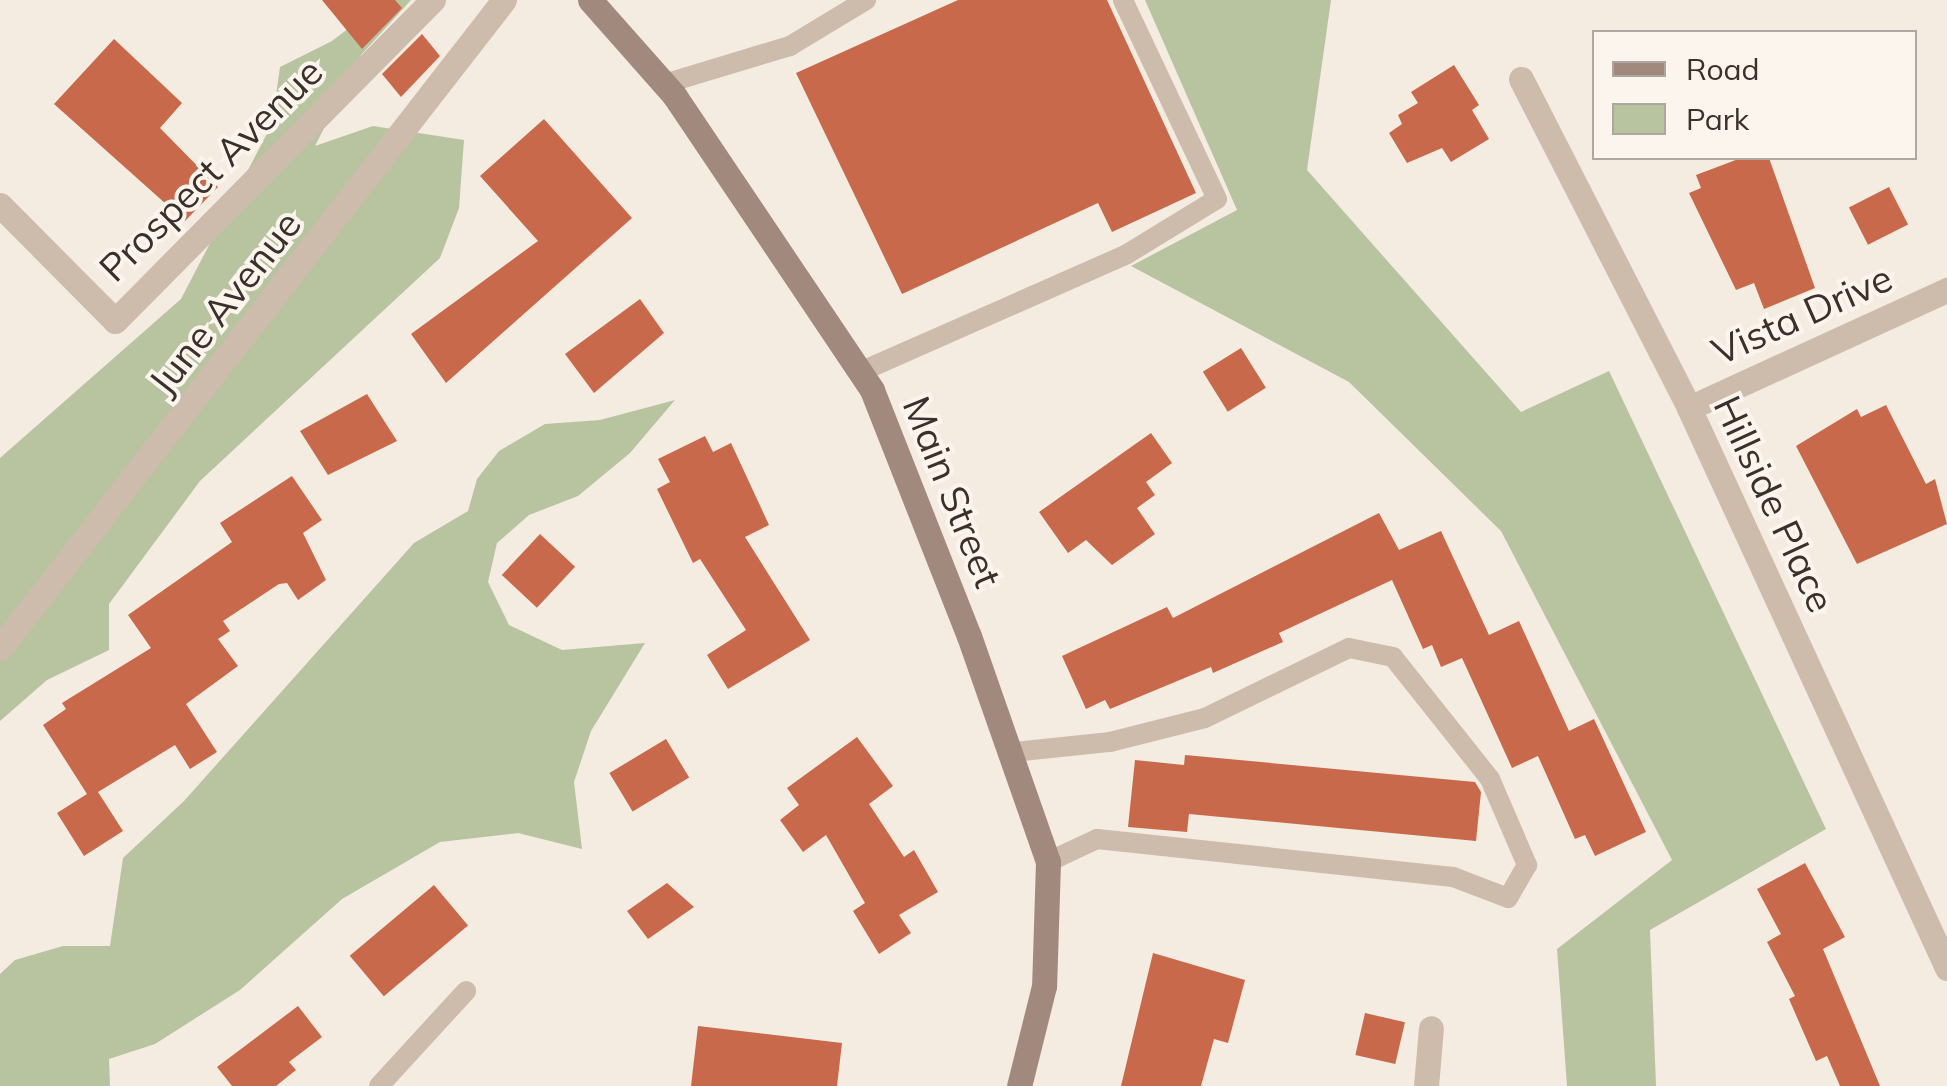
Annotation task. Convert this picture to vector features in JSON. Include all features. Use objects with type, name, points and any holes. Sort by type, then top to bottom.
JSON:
[{"type":"main road","name":"Main Street","points":[[590,0],[664,84],[860,372],[1013,752],[1048,862],[1044,986],[1020,1086]]},
{"type":"street","name":"Prospect Avenue","points":[[0,206],[115,321],[432,0]]},
{"type":"street","name":"June Avenue","points":[[0,648],[504,0]]},
{"type":"street","name":"Hillside Place","points":[[1521,79],[1689,408],[1947,968]]},
{"type":"street","name":"Vista Drive","points":[[1689,408],[1947,290]]},
{"type":"street","points":[[1426,1086],[1431,1028]]},
{"type":"lane","points":[[664,84],[790,46],[866,0]]},
{"type":"lane","points":[[860,372],[1127,254],[1218,199],[1124,0]]},
{"type":"lane","points":[[1013,752],[1110,742],[1206,718],[1350,648],[1393,656],[1490,779],[1528,864],[1508,898],[1453,877],[1097,840],[1048,862]]},
{"type":"lane","points":[[379,1086],[466,990]]},
{"type":"green space","points":[[386,0],[411,0],[361,55],[315,146],[373,126],[464,140],[459,208],[440,258],[200,481],[109,604],[109,650],[47,680],[0,721],[0,458],[181,299],[272,124],[280,67],[332,41]]},
{"type":"green space","points":[[1145,0],[1331,0],[1307,170],[1521,412],[1609,371],[1826,829],[1650,930],[1656,1086],[1567,1086],[1557,949],[1672,860],[1501,531],[1349,382],[1131,266],[1237,210]]},
{"type":"green space","points":[[675,400],[630,453],[578,496],[529,515],[497,543],[488,582],[509,625],[562,650],[645,643],[591,731],[574,782],[582,849],[518,833],[440,842],[342,899],[240,990],[155,1044],[109,1059],[110,1086],[0,1086],[0,974],[15,960],[63,946],[110,946],[123,858],[184,801],[414,543],[468,511],[477,479],[499,451],[545,424],[600,420]]},
{"type":"building","points":[[322,0],[395,0],[402,8],[362,49]]},
{"type":"building","points":[[958,0],[1107,0],[1196,193],[1112,232],[1098,203],[902,294],[796,73]]},
{"type":"building","points":[[422,34],[440,56],[401,97],[382,74]]},
{"type":"building","points":[[114,39],[182,103],[160,128],[218,187],[185,221],[54,104]]},
{"type":"building","points":[[1454,65],[1479,105],[1472,110],[1489,139],[1451,162],[1442,148],[1407,163],[1389,133],[1402,124],[1398,115],[1418,103],[1411,92]]},
{"type":"building","points":[[544,119],[632,218],[446,383],[411,334],[538,241],[480,176]]},
{"type":"building","points":[[1736,160],[1770,160],[1815,288],[1764,309],[1754,283],[1736,290],[1689,193],[1701,188],[1696,175]]},
{"type":"building","points":[[1889,187],[1908,224],[1868,245],[1849,207]]},
{"type":"building","points":[[640,299],[664,333],[594,393],[565,354]]},
{"type":"building","points":[[1241,348],[1266,388],[1228,412],[1203,372]]},
{"type":"building","points":[[367,394],[397,441],[328,475],[300,431]]},
{"type":"building","points":[[1886,405],[1926,484],[1935,479],[1947,524],[1857,564],[1796,446],[1857,409],[1861,417]]},
{"type":"building","points":[[1151,433],[1172,463],[1146,482],[1155,495],[1137,508],[1155,534],[1112,565],[1086,540],[1068,553],[1039,512]]},
{"type":"building","points":[[705,436],[713,452],[731,443],[769,525],[745,537],[810,640],[728,689],[707,655],[746,630],[700,559],[693,563],[657,489],[670,482],[658,459]]},
{"type":"building","points":[[292,476],[322,520],[303,533],[326,580],[298,600],[287,583],[279,584],[223,621],[230,631],[218,639],[238,666],[186,704],[217,752],[190,769],[175,745],[98,792],[123,831],[84,856],[57,813],[87,794],[43,725],[66,709],[62,703],[151,648],[128,615],[232,542],[220,523]]},
{"type":"building","points":[[1379,513],[1399,550],[1441,531],[1489,635],[1519,621],[1569,731],[1594,719],[1646,832],[1595,856],[1585,835],[1575,839],[1538,756],[1512,768],[1462,658],[1441,667],[1432,645],[1423,649],[1392,580],[1279,633],[1283,642],[1213,673],[1211,667],[1110,709],[1105,700],[1086,709],[1062,656],[1167,607],[1173,618]]},
{"type":"building","points":[[540,534],[575,567],[537,608],[502,575]]},
{"type":"building","points":[[857,737],[893,786],[869,804],[904,857],[914,850],[938,892],[899,915],[911,933],[879,954],[853,911],[865,903],[826,835],[803,852],[780,820],[799,805],[787,788]]},
{"type":"building","points":[[666,739],[689,778],[633,812],[609,773]]},
{"type":"building","points":[[1185,755],[1475,782],[1481,792],[1476,841],[1189,814],[1187,832],[1128,827],[1135,760],[1184,765]]},
{"type":"building","points":[[1805,863],[1845,937],[1823,949],[1880,1086],[1840,1086],[1827,1056],[1816,1061],[1789,999],[1795,996],[1767,942],[1781,934],[1757,889]]},
{"type":"building","points":[[667,883],[694,907],[648,939],[627,911]]},
{"type":"building","points":[[434,885],[468,926],[384,996],[350,956]]},
{"type":"building","points":[[1153,953],[1245,980],[1228,1043],[1214,1039],[1201,1086],[1121,1086]]},
{"type":"building","points":[[298,1006],[322,1037],[289,1062],[296,1070],[276,1086],[232,1086],[217,1067]]},
{"type":"building","points":[[1365,1013],[1405,1022],[1395,1064],[1355,1055]]},
{"type":"building","points":[[698,1026],[842,1043],[837,1086],[691,1086]]}]
